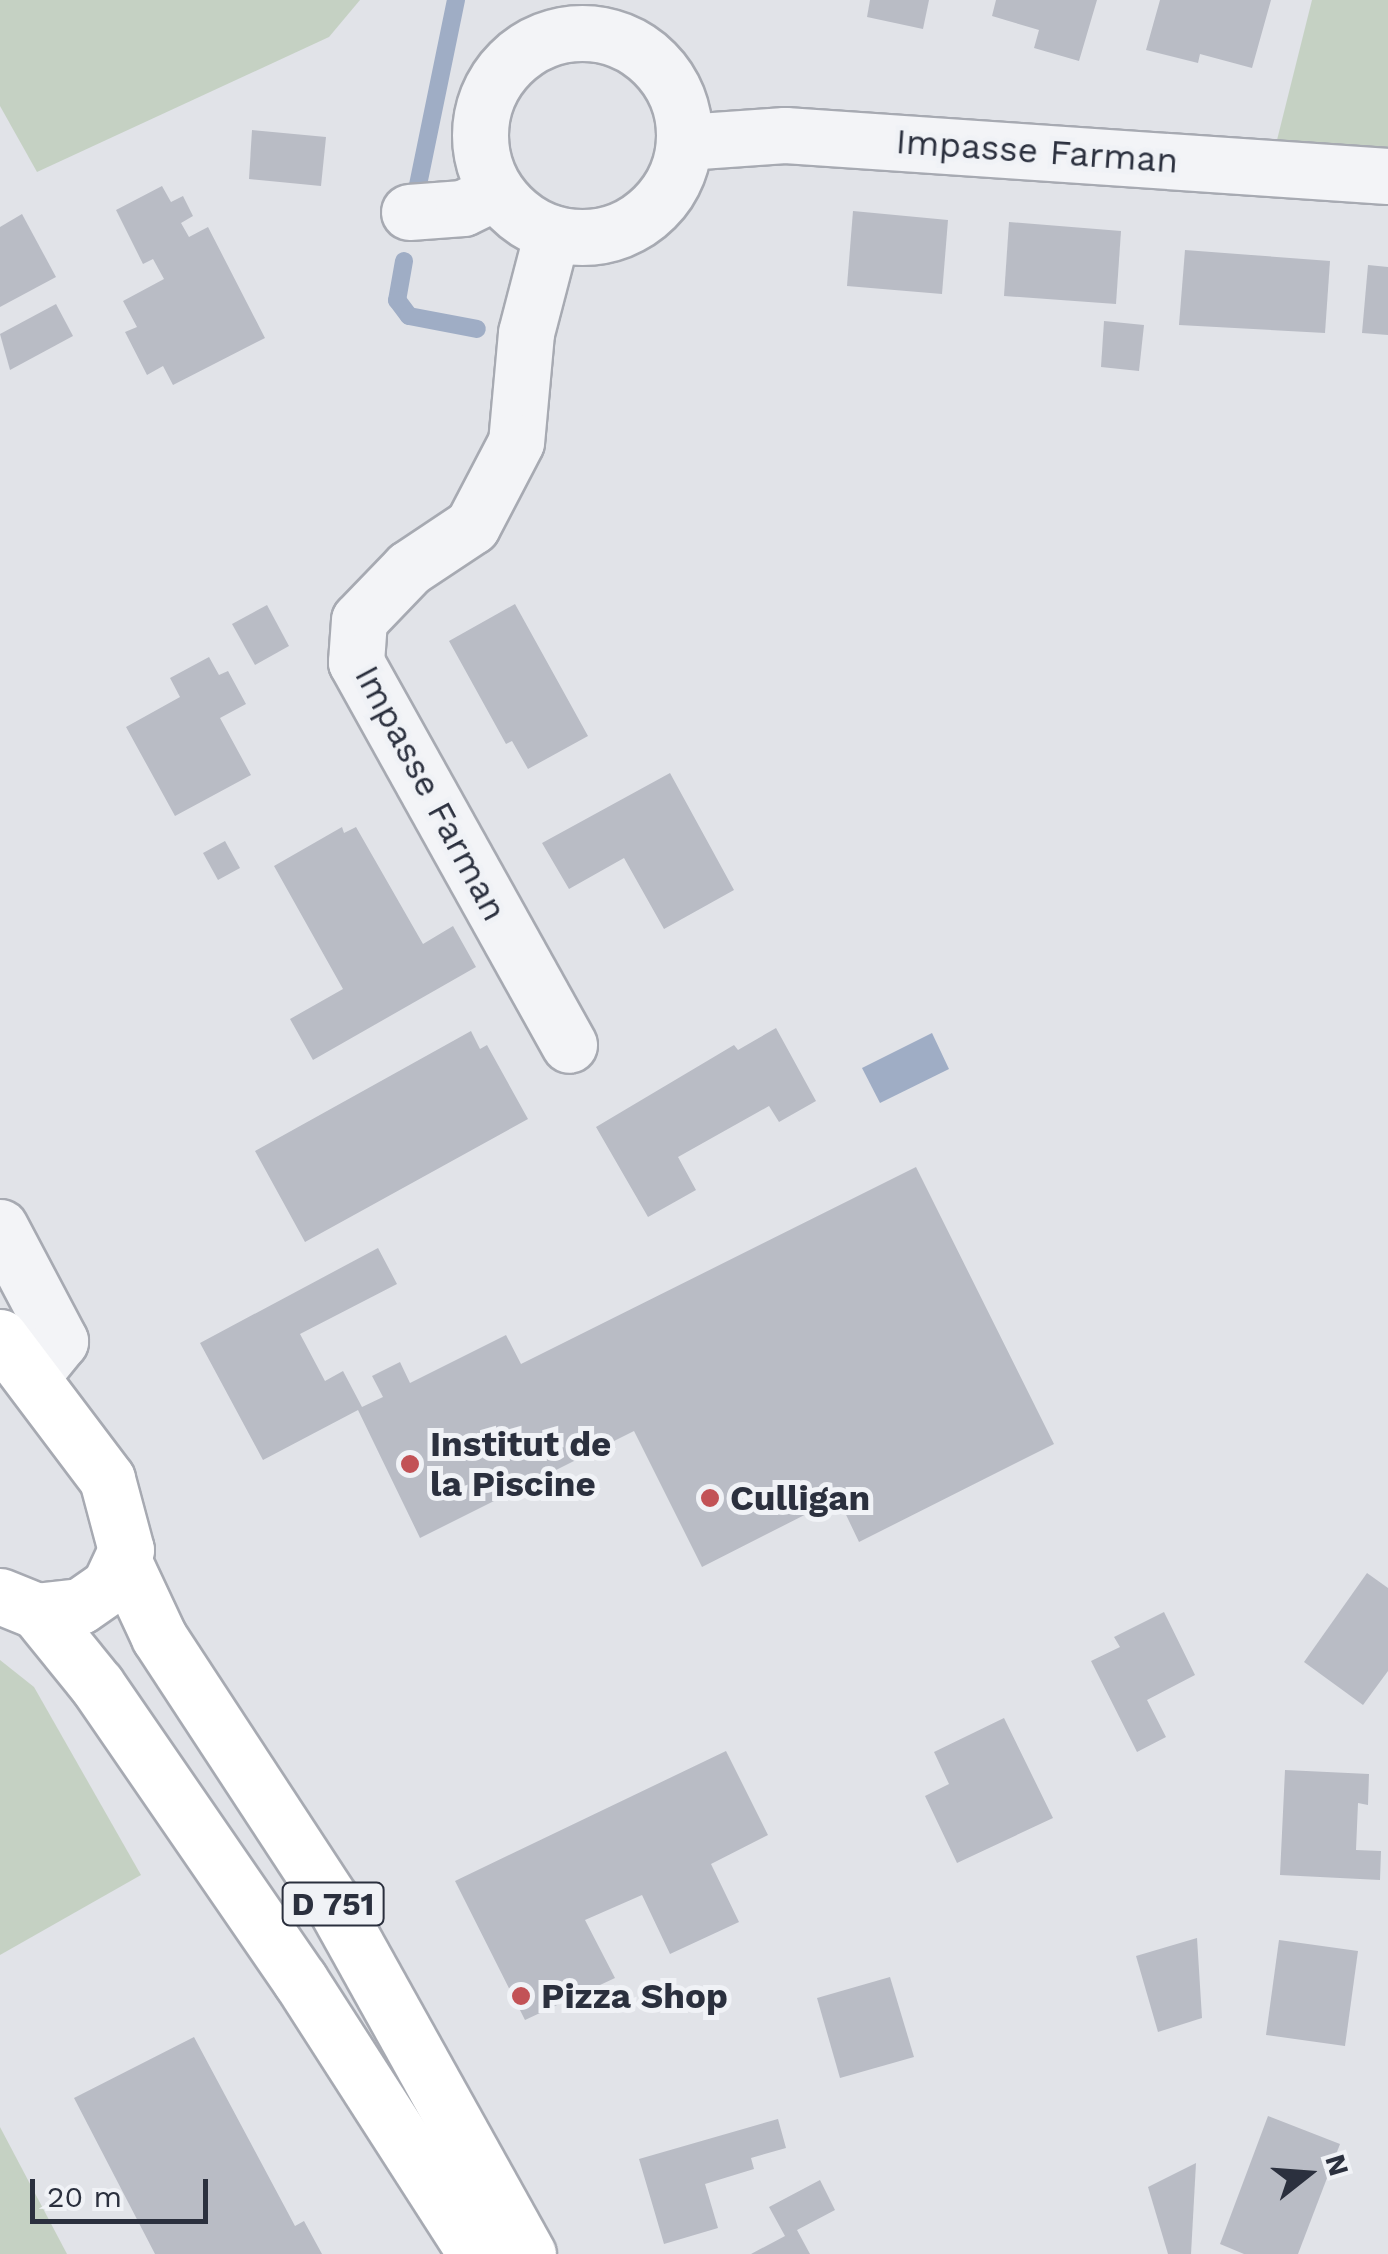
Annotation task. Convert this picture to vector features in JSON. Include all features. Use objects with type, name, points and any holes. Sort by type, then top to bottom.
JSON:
[{"type":"main road","points":[[16,1357],[107,1479],[125,1534],[124,1562],[96,1599],[19,1604]]},
{"type":"main road","name":"D 751","points":[[124,1562],[159,1637],[331,1900],[528,2254]]},
{"type":"main road","name":"D 751","points":[[19,1604],[97,1686],[300,1980],[476,2254]]},
{"type":"street","points":[[573,32],[609,35],[653,62],[682,107],[685,142],[663,199],[641,220],[613,234],[552,234],[520,218],[496,192],[482,160],[480,124],[490,90],[510,61],[540,41],[573,32]]},
{"type":"street","name":"Impasse Farman","points":[[685,142],[786,136],[1388,176]]},
{"type":"street","points":[[409,212],[463,208],[496,192]]},
{"type":"street","name":"Impasse Farman","points":[[552,234],[526,333],[516,442],[472,526],[409,568],[359,620],[356,662],[569,1045]]},
{"type":"street","points":[[0,1227],[60,1340],[16,1357]]},
{"type":"green space","points":[[0,0],[360,0],[329,37],[37,172],[0,106]]},
{"type":"green space","points":[[1312,0],[1388,0],[1388,176],[1270,168]]},
{"type":"green space","points":[[0,1660],[34,1687],[141,1875],[0,1955]]},
{"type":"green space","points":[[0,2127],[67,2254],[0,2254]]},
{"type":"water","points":[[932,1033],[949,1069],[880,1103],[862,1068]]},
{"type":"building","points":[[870,0],[929,0],[923,29],[867,17]]},
{"type":"building","points":[[996,0],[1097,0],[1079,61],[1034,48],[1039,30],[992,16]]},
{"type":"building","points":[[1160,0],[1271,0],[1252,68],[1200,54],[1198,63],[1146,50]]},
{"type":"building","points":[[252,130],[326,137],[321,186],[249,179]]},
{"type":"building","points":[[162,186],[171,202],[183,196],[193,216],[181,223],[189,237],[208,227],[265,338],[173,385],[163,366],[147,375],[125,332],[137,327],[123,301],[164,279],[153,259],[143,264],[116,210]]},
{"type":"building","points":[[853,211],[948,220],[942,294],[847,286]]},
{"type":"building","points":[[22,214],[56,277],[0,307],[0,227]]},
{"type":"building","points":[[1009,222],[1121,231],[1116,304],[1004,296]]},
{"type":"building","points":[[1185,250],[1330,261],[1325,333],[1179,325]]},
{"type":"building","points":[[1368,265],[1388,267],[1388,335],[1362,333]]},
{"type":"building","points":[[56,304],[73,336],[10,370],[0,334]]},
{"type":"building","points":[[1104,321],[1144,325],[1139,371],[1101,367]]},
{"type":"building","points":[[515,604],[588,736],[528,769],[512,741],[506,744],[449,641]]},
{"type":"building","points":[[267,605],[289,646],[255,665],[232,624]]},
{"type":"building","points":[[209,657],[219,675],[228,671],[246,704],[220,718],[251,775],[175,816],[126,727],[180,697],[170,678]]},
{"type":"building","points":[[670,773],[734,890],[664,929],[624,858],[569,889],[542,843]]},
{"type":"building","points":[[342,827],[344,833],[356,827],[423,944],[453,926],[476,967],[313,1060],[290,1019],[343,989],[274,866]]},
{"type":"building","points":[[225,841],[240,868],[218,880],[203,853]]},
{"type":"building","points":[[776,1028],[816,1101],[779,1122],[769,1106],[678,1157],[696,1190],[648,1217],[596,1127],[734,1045],[738,1050]]},
{"type":"building","points":[[471,1031],[480,1049],[487,1045],[528,1119],[305,1242],[255,1151]]},
{"type":"building","points":[[916,1167],[1054,1444],[859,1542],[838,1498],[702,1567],[634,1431],[420,1538],[358,1410],[263,1460],[200,1343],[378,1248],[397,1284],[300,1334],[325,1381],[343,1371],[362,1407],[383,1397],[372,1376],[400,1362],[410,1383],[506,1335],[521,1364]]},
{"type":"building","points":[[1367,1573],[1388,1588],[1388,1671],[1363,1705],[1304,1662]]},
{"type":"building","points":[[1164,1612],[1195,1675],[1147,1700],[1166,1737],[1137,1752],[1091,1661],[1120,1647],[1114,1637]]},
{"type":"building","points":[[1004,1718],[1053,1818],[957,1863],[925,1796],[949,1784],[934,1752]]},
{"type":"building","points":[[726,1751],[768,1835],[711,1864],[739,1922],[670,1954],[642,1895],[585,1920],[615,1978],[525,2020],[455,1881]]},
{"type":"building","points":[[1285,1770],[1369,1774],[1368,1805],[1358,1803],[1356,1850],[1381,1851],[1380,1880],[1280,1875]]},
{"type":"building","points":[[1197,1938],[1202,2018],[1158,2032],[1136,1956]]},
{"type":"building","points":[[1279,1940],[1358,1951],[1345,2046],[1266,2035]]},
{"type":"building","points":[[890,1977],[914,2057],[840,2078],[817,1998]]},
{"type":"building","points":[[194,2037],[295,2226],[304,2221],[322,2254],[155,2254],[74,2098]]},
{"type":"building","points":[[1268,2116],[1340,2144],[1298,2254],[1244,2254],[1220,2244]]},
{"type":"building","points":[[778,2119],[786,2148],[751,2158],[754,2169],[705,2184],[718,2228],[664,2244],[639,2159]]},
{"type":"building","points":[[1196,2163],[1191,2254],[1168,2254],[1148,2187]]},
{"type":"building","points":[[820,2180],[835,2210],[797,2230],[810,2254],[751,2254],[785,2236],[769,2207]]},
{"type":"waterway","points":[[418,185],[456,0]]},
{"type":"waterway","points":[[404,261],[397,300],[409,316],[477,329]]},
{"type":"place","name":"Institut de la Piscine","points":[[410,1464]]},
{"type":"place","name":"Culligan","points":[[710,1498]]},
{"type":"place","name":"Pizza Shop","points":[[521,1996]]}]
